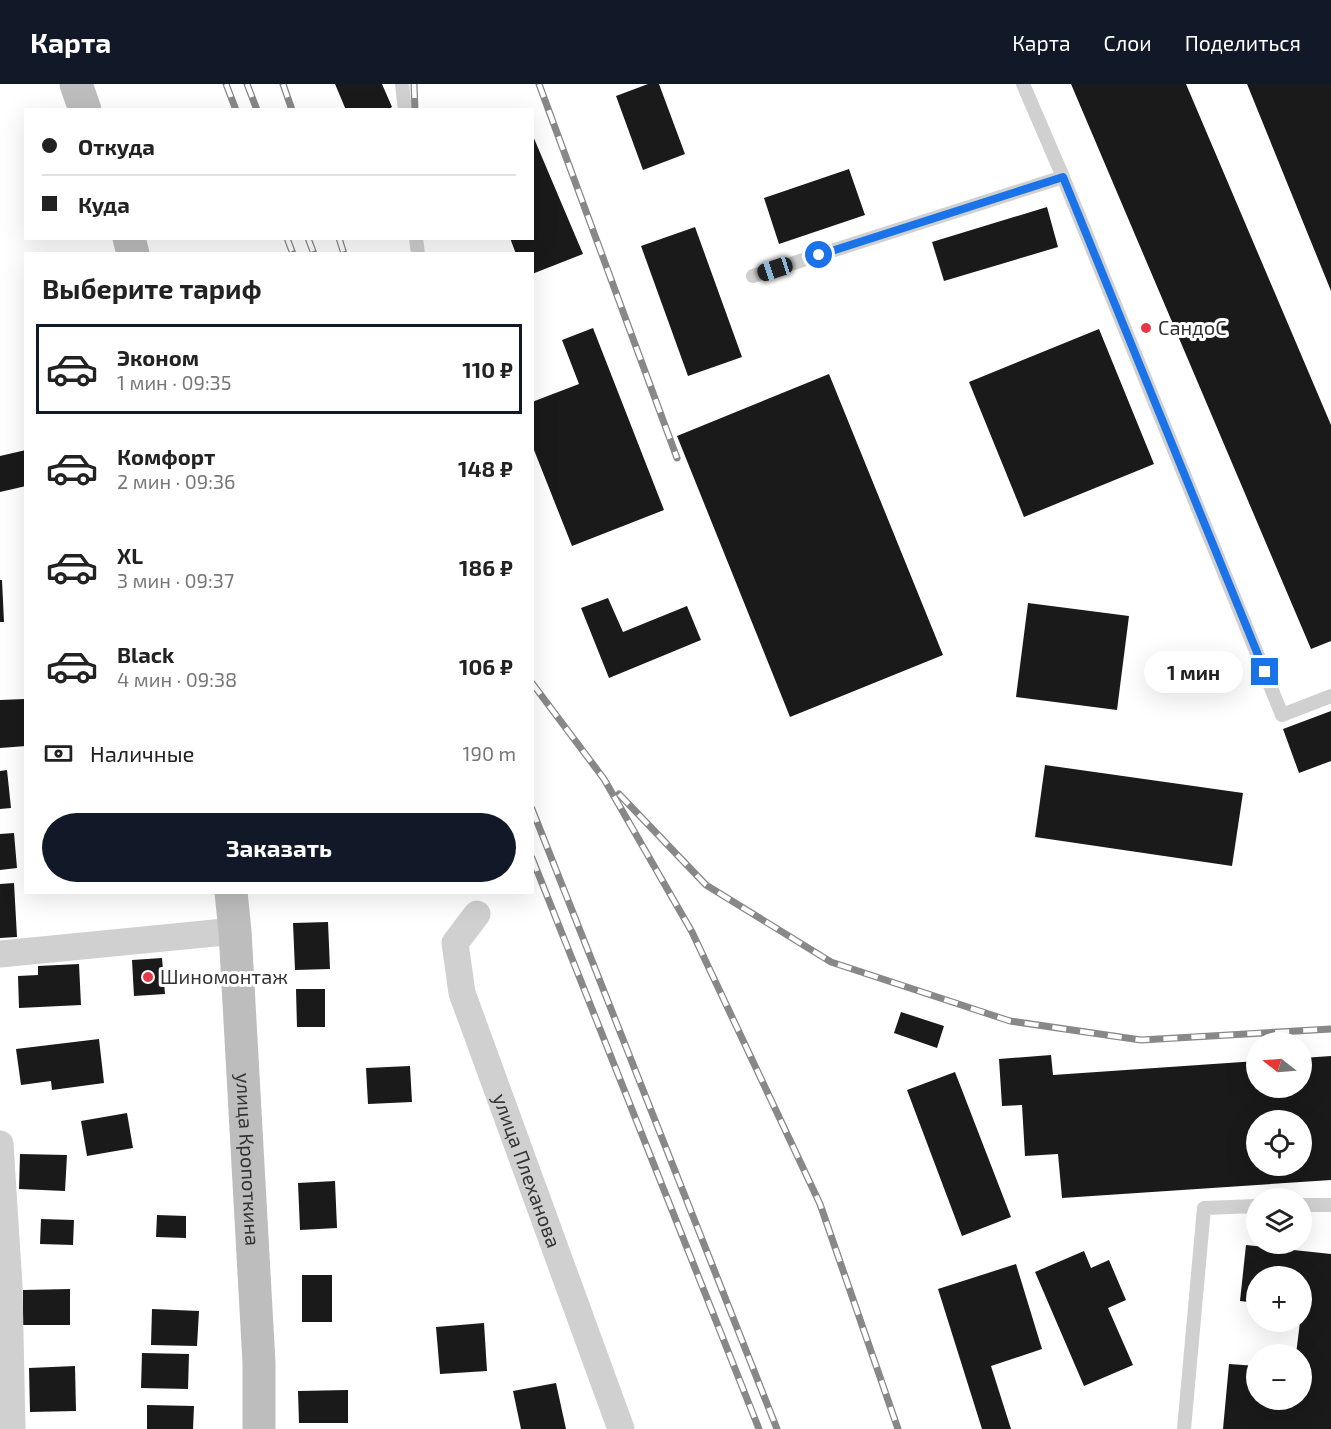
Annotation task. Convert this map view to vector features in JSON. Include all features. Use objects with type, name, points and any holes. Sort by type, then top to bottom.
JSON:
[{"type":"main road","points":[[76,84],[84,108]]},
{"type":"main road","name":"улица Кропоткина","points":[[231,894],[259,1363],[259,1429]]},
{"type":"street","name":"улица Плеханова","points":[[477,914],[455,944],[462,993],[621,1429]]},
{"type":"street","points":[[0,954],[235,931]]},
{"type":"street","points":[[0,1144],[9,1286],[12,1429]]},
{"type":"lane","points":[[402,84],[405,108]]},
{"type":"lane","points":[[1023,84],[1282,715],[1331,696]]},
{"type":"lane","points":[[753,276],[1063,177]]},
{"type":"lane","points":[[1312,1205],[1331,1205]]},
{"type":"lane","points":[[1184,1429],[1204,1208],[1246,1206]]},
{"type":"building","points":[[335,84],[382,84],[392,107],[390,108],[345,108]]},
{"type":"building","points":[[648,84],[659,84],[685,154],[643,170],[616,96]]},
{"type":"building","points":[[1071,84],[1186,84],[1331,425],[1331,641],[1311,649]]},
{"type":"building","points":[[1247,84],[1331,84],[1331,291]]},
{"type":"building","points":[[534,138],[583,254],[534,273],[534,252],[515,252],[511,240],[534,240]]},
{"type":"building","points":[[849,169],[865,215],[779,244],[764,198]]},
{"type":"building","points":[[1047,207],[1058,247],[944,281],[932,242]]},
{"type":"building","points":[[695,227],[742,357],[688,376],[641,246]]},
{"type":"building","points":[[593,328],[664,510],[572,546],[534,450],[534,401],[579,384],[562,340]]},
{"type":"building","points":[[1099,329],[1154,464],[1024,517],[969,382]]},
{"type":"building","points":[[829,374],[943,655],[790,717],[677,436]]},
{"type":"building","points":[[24,450],[24,486],[0,492],[0,456]]},
{"type":"building","points":[[0,580],[2,580],[4,622],[0,622]]},
{"type":"building","points":[[608,598],[623,632],[687,606],[701,640],[609,678],[581,608]]},
{"type":"building","points":[[1028,603],[1129,616],[1117,710],[1016,697]]},
{"type":"building","points":[[24,699],[24,746],[0,748],[0,700]]},
{"type":"building","points":[[1331,711],[1331,761],[1299,773],[1283,729]]},
{"type":"building","points":[[1045,765],[1243,793],[1232,866],[1035,837]]},
{"type":"building","points":[[7,770],[11,808],[0,809],[0,771]]},
{"type":"building","points":[[14,833],[17,868],[0,870],[0,834]]},
{"type":"building","points":[[14,883],[17,937],[0,938],[0,884]]},
{"type":"building","points":[[328,922],[330,969],[295,970],[293,923]]},
{"type":"building","name":"Шиномонтаж","points":[[162,958],[165,994],[134,996],[132,960]]},
{"type":"building","points":[[79,964],[81,1005],[19,1008],[18,976],[38,975],[38,966]]},
{"type":"building","points":[[296,989],[325,989],[325,1027],[297,1027]]},
{"type":"building","points":[[901,1012],[944,1026],[937,1048],[894,1033]]},
{"type":"building","points":[[99,1039],[104,1083],[52,1090],[51,1081],[21,1085],[16,1049]]},
{"type":"building","points":[[1051,1055],[1053,1075],[1246,1062],[1246,1098],[1312,1098],[1312,1057],[1331,1056],[1331,1180],[1062,1198],[1058,1154],[1025,1156],[1022,1105],[1002,1106],[999,1059]]},
{"type":"building","points":[[410,1066],[412,1102],[368,1104],[366,1068]]},
{"type":"building","points":[[955,1072],[1011,1217],[962,1236],[907,1090]]},
{"type":"building","points":[[127,1113],[133,1148],[87,1156],[81,1121]]},
{"type":"building","points":[[20,1154],[67,1155],[65,1191],[19,1189]]},
{"type":"building","points":[[335,1181],[337,1228],[300,1230],[298,1183]]},
{"type":"building","points":[[157,1215],[186,1216],[186,1238],[156,1237]]},
{"type":"building","points":[[41,1219],[74,1220],[73,1245],[40,1244]]},
{"type":"building","points":[[1246,1245],[1246,1254],[1312,1254],[1312,1252],[1331,1254],[1331,1429],[1223,1429],[1229,1364],[1246,1365],[1246,1410],[1312,1410],[1312,1344],[1297,1344],[1299,1332],[1312,1332],[1312,1266],[1246,1266],[1246,1302],[1240,1301]]},
{"type":"building","points":[[1084,1251],[1091,1268],[1109,1260],[1126,1300],[1108,1308],[1133,1365],[1084,1386],[1035,1272]]},
{"type":"building","points":[[1016,1264],[1042,1349],[991,1366],[1011,1429],[982,1429],[938,1289]]},
{"type":"building","points":[[302,1275],[332,1275],[332,1322],[302,1322]]},
{"type":"building","points":[[70,1289],[70,1325],[23,1325],[23,1290]]},
{"type":"building","points":[[152,1309],[199,1311],[197,1346],[151,1345]]},
{"type":"building","points":[[484,1323],[487,1371],[440,1374],[436,1327]]},
{"type":"building","points":[[142,1353],[189,1354],[188,1389],[141,1388]]},
{"type":"building","points":[[75,1366],[76,1411],[30,1412],[29,1368]]},
{"type":"building","points":[[556,1383],[566,1429],[521,1429],[513,1391]]},
{"type":"building","points":[[348,1390],[348,1423],[299,1423],[298,1391]]},
{"type":"building","points":[[147,1405],[194,1406],[193,1429],[147,1429]]},
{"type":"railway","points":[[226,84],[235,108]]},
{"type":"railway","points":[[247,84],[256,108]]},
{"type":"railway","points":[[283,84],[291,108]]},
{"type":"railway","points":[[414,84],[415,108]]},
{"type":"railway","points":[[539,84],[677,458]]},
{"type":"railway","points":[[288,240],[292,252]]},
{"type":"railway","points":[[309,240],[313,252]]},
{"type":"railway","points":[[340,240],[343,252]]},
{"type":"railway","points":[[534,686],[604,779],[692,932],[820,1204],[898,1429]]},
{"type":"railway","points":[[619,794],[706,885],[831,962],[1010,1021],[1141,1040],[1331,1029]]},
{"type":"railway","points":[[534,814],[777,1429]]},
{"type":"railway","points":[[534,863],[759,1429]]},
{"type":"place","name":"СандоС","points":[[1146,328]]},
{"type":"place","name":"Шиномонтаж","points":[[148,977]]},
{"type":"route","points":[[819,255],[1063,177],[1265,672]]}]
